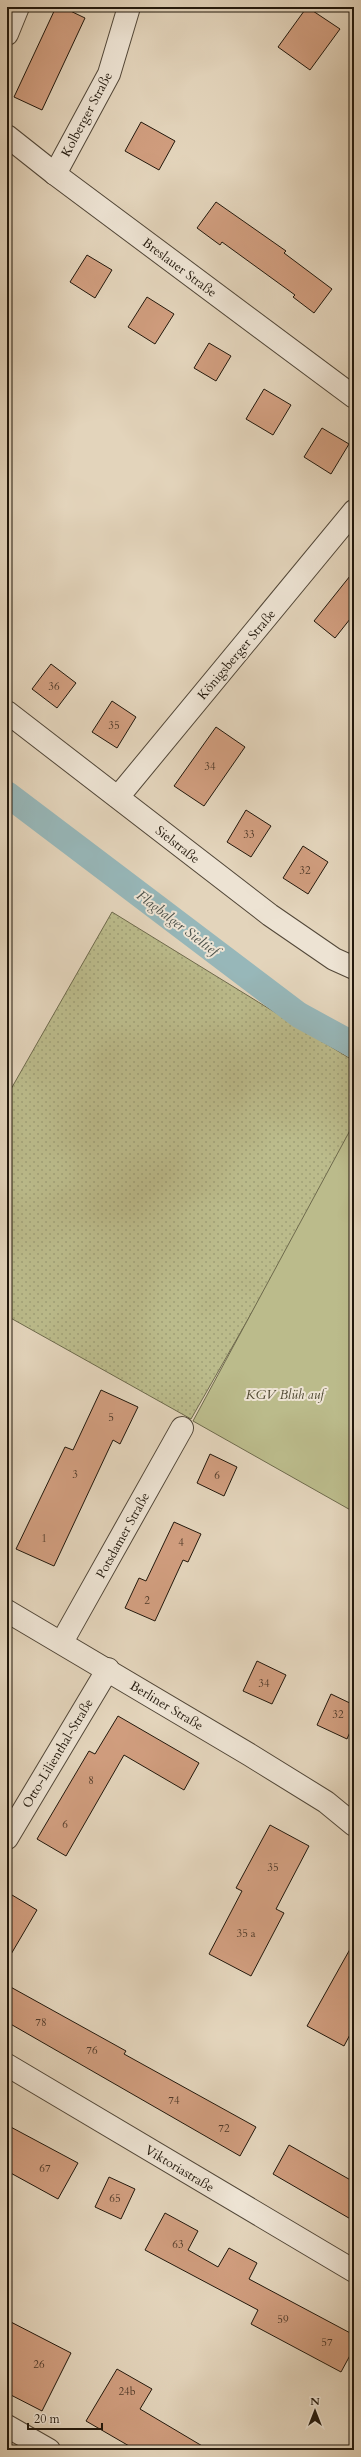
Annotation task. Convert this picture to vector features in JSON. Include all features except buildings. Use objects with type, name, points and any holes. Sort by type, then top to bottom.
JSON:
[{"type":"street","points":[[7,34],[18,7]]},
{"type":"street","name":"Kolberger Straße","points":[[55,174],[109,74],[129,7]]},
{"type":"street","name":"Breslauer Straße","points":[[7,136],[55,174],[354,397]]},
{"type":"street","name":"Königsberger Straße","points":[[118,797],[354,511]]},
{"type":"street","name":"Sielstraße","points":[[7,712],[270,916],[334,959],[354,968]]},
{"type":"street","name":"Potsdamer Straße","points":[[62,1642],[182,1428]]},
{"type":"street","name":"Berliner Straße","points":[[7,1611],[108,1669],[326,1802],[354,1825]]},
{"type":"street","name":"Otto-Lilienthal-Straße","points":[[7,1838],[108,1669]]},
{"type":"street","name":"Berliner Straße","points":[[326,1802],[354,1807]]},
{"type":"street","name":"Viktoriastraße","points":[[7,2065],[354,2271]]},
{"type":"street","points":[[7,2426],[49,2450]]},
{"type":"green space","points":[[112,912],[354,1061],[354,1134],[191,1419],[7,1316],[7,1096]]},
{"type":"green space","name":"KGV Blüh auf","points":[[354,1123],[354,1512],[193,1421]]},
{"type":"waterway","name":"Flagbalger Sieltief","points":[[7,794],[299,1015],[354,1045]]}]
